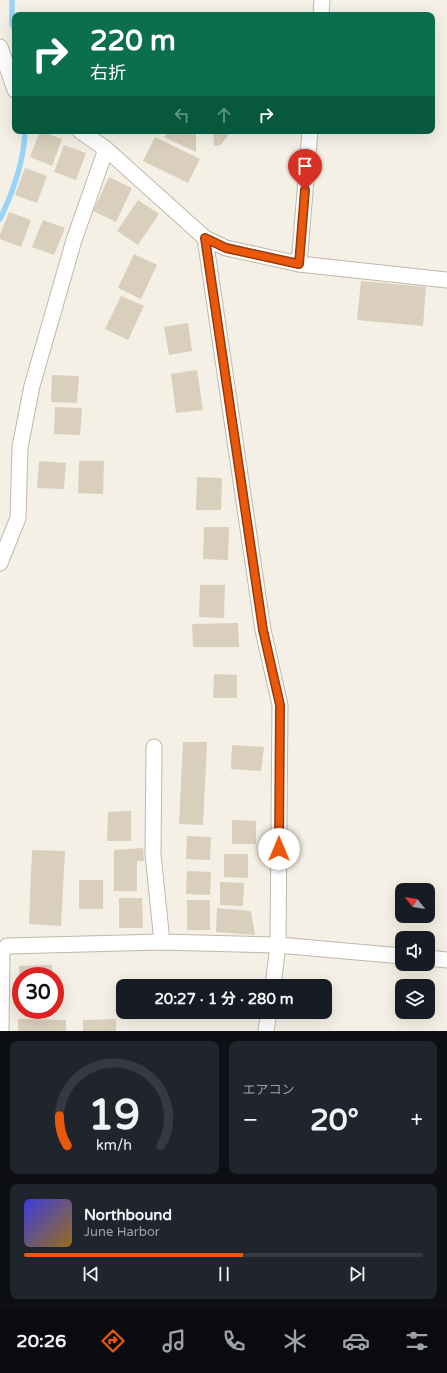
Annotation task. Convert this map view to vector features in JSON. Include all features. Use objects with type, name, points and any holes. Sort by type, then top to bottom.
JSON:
[{"type":"street","points":[[321,12],[322,0]]},
{"type":"street","points":[[0,47],[12,81]]},
{"type":"street","points":[[84,134],[106,150],[205,238],[226,248],[299,264],[447,280]]},
{"type":"street","points":[[299,264],[310,134]]},
{"type":"street","points":[[0,563],[18,518],[20,447],[32,386],[74,240],[106,150]]},
{"type":"street","points":[[205,238],[263,630],[280,705],[278,945],[273,979]]},
{"type":"street","points":[[154,747],[153,854],[162,942]]},
{"type":"street","points":[[1,1031],[1,952],[7,946],[162,942],[278,945],[395,955]]},
{"type":"street","points":[[435,959],[447,960]]},
{"type":"street","points":[[266,1031],[268,1019]]},
{"type":"building","points":[[39,134],[48,134],[62,139],[52,166],[30,157]]},
{"type":"building","points":[[166,134],[196,134],[196,152],[164,137]]},
{"type":"building","points":[[213,134],[229,134],[221,145],[214,146]]},
{"type":"building","points":[[155,137],[200,159],[188,183],[143,161]]},
{"type":"building","points":[[64,145],[86,153],[76,180],[54,172]]},
{"type":"building","points":[[25,168],[47,176],[37,203],[15,195]]},
{"type":"building","points":[[109,177],[132,188],[116,222],[93,211]]},
{"type":"building","points":[[138,200],[159,214],[138,245],[117,231]]},
{"type":"building","points":[[9,212],[31,220],[21,247],[0,239],[0,235]]},
{"type":"building","points":[[43,220],[65,228],[54,255],[32,247]]},
{"type":"building","points":[[134,254],[157,265],[141,299],[118,288]]},
{"type":"building","points":[[361,281],[426,287],[423,326],[357,320]]},
{"type":"building","points":[[121,296],[144,306],[128,340],[105,329]]},
{"type":"building","points":[[188,323],[192,351],[169,355],[164,327]]},
{"type":"building","points":[[197,370],[203,410],[176,413],[171,374]]},
{"type":"building","points":[[52,375],[79,376],[77,403],[51,402]]},
{"type":"building","points":[[55,407],[82,408],[80,435],[54,434]]},
{"type":"building","points":[[39,461],[66,463],[64,489],[37,488]]},
{"type":"building","points":[[79,461],[104,461],[103,494],[78,493]]},
{"type":"building","points":[[197,477],[222,478],[221,510],[196,510]]},
{"type":"building","points":[[204,527],[229,527],[228,560],[203,559]]},
{"type":"building","points":[[200,585],[225,585],[224,618],[199,617]]},
{"type":"building","points":[[238,623],[239,647],[193,647],[192,624]]},
{"type":"building","points":[[214,674],[237,675],[237,698],[213,698]]},
{"type":"building","points":[[183,742],[207,742],[203,825],[179,824]]},
{"type":"building","points":[[232,745],[264,747],[261,771],[231,769]]},
{"type":"building","points":[[131,811],[131,841],[107,841],[108,812]]},
{"type":"building","points":[[232,820],[256,821],[256,844],[232,844]]},
{"type":"building","points":[[187,836],[211,837],[210,860],[186,859]]},
{"type":"building","points":[[143,848],[144,861],[137,861],[137,891],[114,891],[114,850]]},
{"type":"building","points":[[32,850],[65,851],[61,926],[29,924]]},
{"type":"building","points":[[224,854],[248,854],[248,878],[224,877]]},
{"type":"building","points":[[187,871],[211,872],[210,895],[186,894]]},
{"type":"building","points":[[79,880],[103,880],[103,909],[79,909]]},
{"type":"building","points":[[220,882],[244,883],[243,906],[220,905]]},
{"type":"building","points":[[119,898],[142,898],[143,928],[119,928]]},
{"type":"building","points":[[187,900],[210,900],[210,930],[187,930]]},
{"type":"building","points":[[217,908],[251,911],[255,935],[216,932]]},
{"type":"building","points":[[52,965],[52,967],[19,967]]},
{"type":"building","points":[[18,1019],[66,1020],[66,1031],[18,1031]]},
{"type":"building","points":[[116,1019],[116,1031],[83,1031],[83,1020]]},
{"type":"waterway","points":[[12,0],[12,12]]},
{"type":"waterway","points":[[12,12],[12,24]]},
{"type":"waterway","points":[[0,219],[17,176],[25,134]]},
{"type":"route","points":[[279,849],[280,705],[263,630],[205,238],[226,248],[299,264],[305,190]]}]
